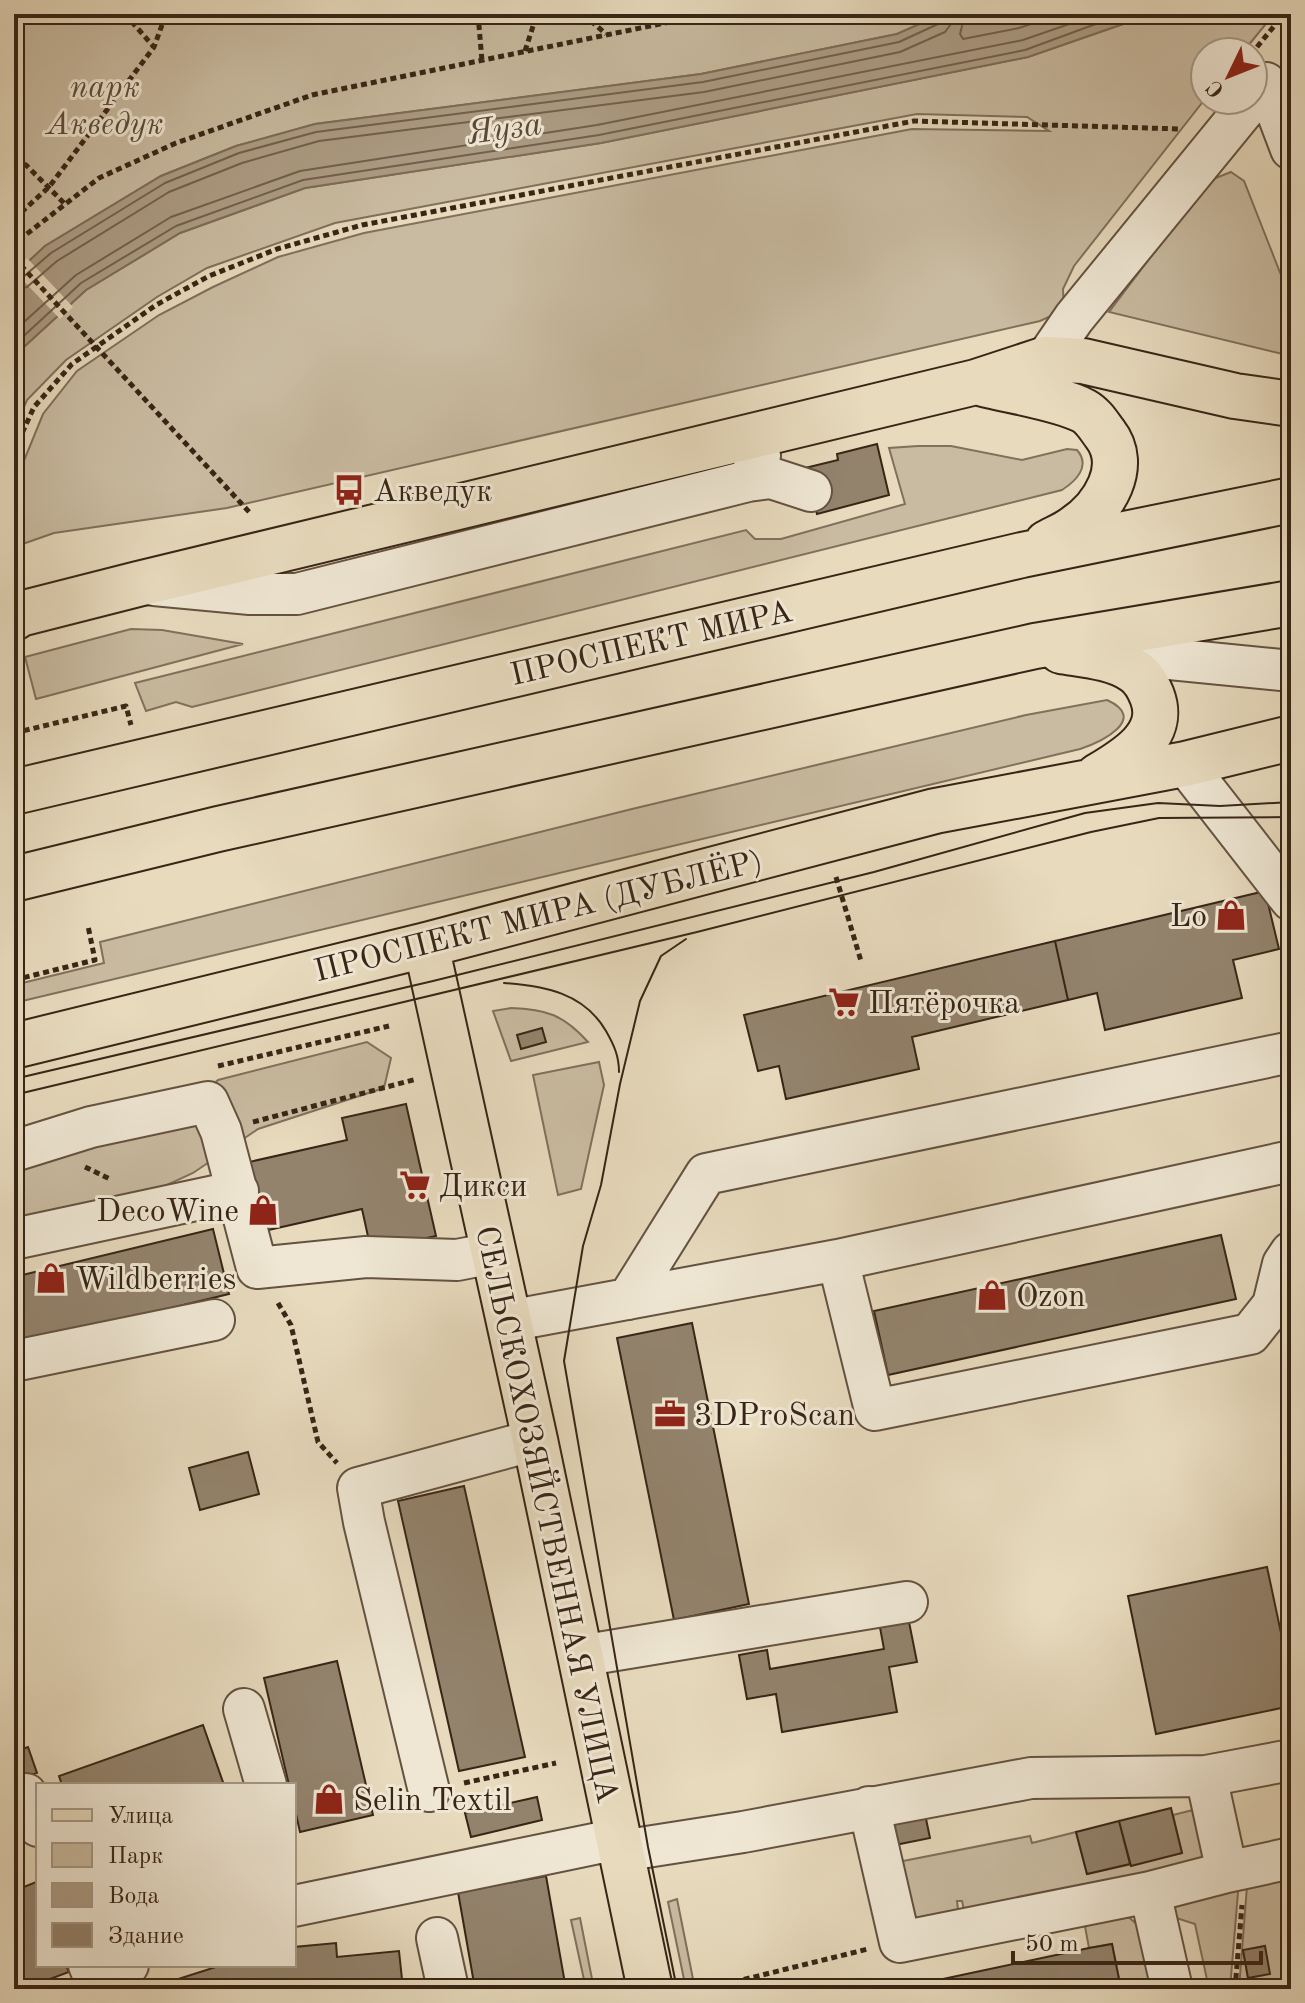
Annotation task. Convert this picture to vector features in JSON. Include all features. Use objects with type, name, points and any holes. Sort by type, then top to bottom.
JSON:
[{"type":"main road","points":[[14,618],[138,584],[976,382],[1046,359],[1083,361],[1235,396],[1291,404]]},
{"type":"main road","points":[[976,382],[1087,412],[1111,441],[1116,462],[1111,485],[1101,502],[1076,527],[1022,555]]},
{"type":"main road","name":"ПРОСПЕКТ МИРА","points":[[14,792],[1022,555],[1291,500]]},
{"type":"main road","points":[[14,879],[218,829],[1035,646],[1291,603]]},
{"type":"main road","name":"ПРОСПЕКТ МИРА (ДУБЛЁР)","points":[[1035,646],[1105,658],[1133,670],[1146,682],[1154,699],[1157,717],[1150,736],[1131,755],[1100,775],[1063,788]]},
{"type":"main road","name":"ПРОСПЕКТ МИРА (ДУБЛЁР)","points":[[14,1046],[426,945],[935,811],[1185,764],[1291,738]]},
{"type":"main road","name":"СЕЛЬСКОХОЗЯЙСТВЕННАЯ УЛИЦА","points":[[426,945],[535,1440],[650,1989]]},
{"type":"lane","points":[[1269,96],[1291,149]]},
{"type":"lane","points":[[1046,359],[1074,318],[1235,116]]},
{"type":"lane","points":[[748,481],[760,456],[755,434]]},
{"type":"lane","points":[[138,584],[250,594],[297,594],[748,481],[771,478],[811,491]]},
{"type":"lane","points":[[1035,646],[1291,671]]},
{"type":"lane","points":[[1185,764],[1291,900]]},
{"type":"lane","points":[[628,1299],[706,1174],[1291,1052]]},
{"type":"lane","points":[[24,1147],[91,1127],[208,1102],[221,1131],[257,1268],[366,1257],[457,1260],[493,1253]]},
{"type":"lane","points":[[508,1321],[838,1260],[1291,1161]]},
{"type":"lane","points":[[14,1239],[238,1191]]},
{"type":"lane","points":[[838,1260],[875,1410],[1250,1334],[1273,1305],[1283,1264],[1291,1252]]},
{"type":"lane","points":[[14,1361],[214,1320]]},
{"type":"lane","points":[[429,1791],[358,1488],[535,1440]]},
{"type":"lane","points":[[580,1656],[907,1602]]},
{"type":"lane","points":[[244,1709],[265,1783]]},
{"type":"lane","points":[[296,1897],[557,1852],[743,1832],[1031,1778],[1206,1776],[1291,1760]]},
{"type":"lane","points":[[1206,1776],[1236,1870]]},
{"type":"lane","points":[[14,1799],[26,1794],[36,1821]]},
{"type":"lane","points":[[869,1807],[900,1942],[1150,1892],[1291,1858]]},
{"type":"lane","points":[[1150,1892],[1172,1989]]},
{"type":"lane","points":[[437,1938],[448,1989]]},
{"type":"path","points":[[125,14],[154,47]]},
{"type":"path","points":[[14,219],[49,187],[154,47],[166,14]]},
{"type":"path","points":[[478,14],[482,61]]},
{"type":"path","points":[[524,52],[537,14]]},
{"type":"path","points":[[583,14],[607,35]]},
{"type":"path","points":[[19,240],[99,178],[176,143],[312,95],[709,14]]},
{"type":"path","points":[[1269,62],[1284,14]]},
{"type":"path","points":[[14,451],[34,407],[72,364],[156,305],[209,276],[277,249],[362,225],[914,121],[1190,130]]},
{"type":"path","points":[[14,162],[26,165],[64,203]]},
{"type":"path","points":[[14,258],[251,514]]},
{"type":"path","points":[[14,733],[126,706],[131,726]]},
{"type":"path","points":[[834,871],[861,961]]},
{"type":"path","points":[[14,980],[95,960],[88,926]]},
{"type":"path","points":[[218,1065],[389,1026]]},
{"type":"path","points":[[221,1131],[418,1078]]},
{"type":"path","points":[[24,1147],[114,1181]]},
{"type":"path","points":[[257,1268],[291,1325],[318,1442],[358,1488]]},
{"type":"path","points":[[429,1791],[556,1763]]},
{"type":"path","points":[[1235,1989],[1236,1870]]},
{"type":"path","points":[[705,1989],[900,1942]]},
{"type":"green space","name":"парк Акведук","points":[[14,14],[942,14],[897,34],[701,74],[315,124],[236,146],[161,176],[45,246],[14,275]]},
{"type":"green space","points":[[1137,14],[1274,14],[1256,36],[1189,36],[1189,116],[1192,116],[1074,266],[1063,289],[1064,310],[1040,321],[227,508],[54,533],[14,547],[14,485],[43,414],[77,371],[159,315],[278,257],[364,233],[912,129],[1049,131],[1027,117],[917,114],[335,223],[207,268],[157,297],[66,360],[27,400],[14,430],[14,356],[86,290],[180,233],[305,188],[601,143],[1028,57],[1123,24]]},
{"type":"green space","points":[[1231,172],[1244,181],[1281,275],[1291,272],[1291,356],[1109,312],[1208,181]]},
{"type":"green space","points":[[951,446],[1022,460],[1067,449],[1077,450],[1083,462],[1077,478],[1062,490],[192,707],[176,702],[146,711],[135,683],[746,530],[755,539],[781,539],[905,504],[889,448]]},
{"type":"green space","points":[[131,629],[162,630],[243,644],[36,699],[25,657]]},
{"type":"green space","points":[[1107,700],[1119,707],[1122,722],[1109,735],[1080,749],[14,1003],[14,985],[104,963],[100,942],[632,809],[1026,715]]},
{"type":"green space","points":[[511,1008],[554,1015],[571,1025],[588,1042],[511,1061],[493,1011]]},
{"type":"green space","points":[[367,1042],[391,1058],[384,1088],[258,1129],[193,1173],[128,1203],[14,1229],[14,1159],[171,1122],[218,1080]]},
{"type":"green space","points":[[599,1062],[604,1085],[581,1189],[558,1195],[533,1075]]},
{"type":"green space","points":[[1201,1808],[1205,1860],[965,1915],[962,1901],[957,1901],[959,1917],[916,1926],[893,1863],[1030,1836],[1032,1843],[1076,1832],[1087,1874],[1182,1853],[1173,1815]]},
{"type":"green space","points":[[1291,1877],[1291,1989],[1239,1989],[1247,1886]],"holes":[[[1264,1946],[1248,1978],[1243,1951]]]},
{"type":"green space","points":[[1239,1880],[1230,1989],[1209,1989],[1195,1924],[1170,1916],[1176,1903]]},
{"type":"green space","points":[[677,1899],[695,1989],[686,1989],[668,1902]]},
{"type":"green space","points":[[1125,1914],[1140,1927],[1155,1989],[1121,1989],[1112,1944],[1089,1948],[1084,1921]]},
{"type":"green space","points":[[580,1918],[594,1989],[586,1989],[571,1920]]},
{"type":"water","name":"Яуза","points":[[942,14],[1137,14],[1123,24],[1028,57],[601,143],[305,188],[180,233],[86,290],[14,356],[14,275],[45,246],[161,176],[236,146],[315,124],[701,74],[897,34]]},
{"type":"pier","points":[[27,258],[73,307],[60,319],[14,271]]},
{"type":"building","points":[[877,444],[889,495],[817,514],[805,468],[838,460],[837,454]]},
{"type":"building","points":[[1265,891],[1279,949],[1233,960],[1242,998],[1105,1030],[1097,993],[1068,1000],[1055,941]]},
{"type":"building","points":[[1055,941],[1068,1000],[912,1037],[919,1069],[786,1099],[779,1066],[758,1071],[744,1015]]},
{"type":"building","points":[[542,1028],[546,1042],[521,1049],[517,1035]]},
{"type":"building","points":[[406,1104],[436,1236],[371,1250],[362,1209],[255,1233],[240,1164],[347,1140],[342,1118]]},
{"type":"building","points":[[213,1229],[229,1294],[14,1346],[14,1277]]},
{"type":"building","points":[[1221,1235],[1236,1299],[888,1375],[874,1311]]},
{"type":"building","points":[[692,1323],[749,1604],[674,1620],[617,1338]]},
{"type":"building","points":[[248,1452],[259,1494],[200,1510],[189,1468]]},
{"type":"building","points":[[464,1486],[525,1757],[459,1771],[398,1501]]},
{"type":"building","points":[[1267,1567],[1291,1680],[1291,1706],[1156,1734],[1128,1596]]},
{"type":"building","points":[[908,1617],[917,1662],[889,1667],[897,1712],[782,1732],[776,1694],[747,1699],[739,1655],[767,1650],[770,1669],[884,1649],[879,1622]]},
{"type":"building","points":[[337,1661],[373,1815],[300,1832],[296,1814],[296,1783],[289,1783],[264,1678]]},
{"type":"building","points":[[203,1725],[223,1783],[61,1783],[59,1776]]},
{"type":"building","points":[[28,1747],[37,1773],[14,1781],[14,1752]]},
{"type":"building","points":[[537,1797],[542,1820],[471,1837],[465,1813]]},
{"type":"building","points":[[1171,1808],[1182,1853],[1131,1866],[1119,1821]]},
{"type":"building","points":[[925,1814],[930,1838],[890,1846],[885,1822]]},
{"type":"building","points":[[1119,1821],[1130,1864],[1087,1874],[1076,1832]]},
{"type":"building","points":[[546,1876],[566,1989],[475,1989],[458,1892]]},
{"type":"building","points":[[36,1882],[36,1967],[67,1967],[69,1972],[23,1989],[14,1989],[14,1891]]},
{"type":"building","points":[[336,1943],[337,1957],[399,1951],[403,1989],[147,1989],[216,1967],[296,1967],[296,1947]]},
{"type":"building","points":[[1112,1944],[1121,1989],[896,1989],[1089,1948]]},
{"type":"building","points":[[1265,1946],[1270,1974],[1248,1978],[1243,1950]]},
{"type":"tram line","points":[[14,1079],[433,981],[874,872],[1085,813],[1158,803],[1220,806],[1291,802]]},
{"type":"tram line","points":[[14,1095],[697,932],[1091,832],[1159,818],[1291,817]]},
{"type":"tram line","points":[[677,1989],[648,1847],[564,1361],[583,1246],[601,1185],[640,1001],[661,956],[686,939]]},
{"type":"tram line","points":[[504,983],[548,989],[587,1008],[606,1031],[617,1056],[619,1072]]},
{"type":"place","name":"Акведук","points":[[349,490]]},
{"type":"place","name":"Lo","points":[[1231,915]]},
{"type":"place","name":"Пятёрочка","points":[[844,1002]]},
{"type":"place","name":"Дикси","points":[[415,1185]]},
{"type":"place","name":"DecoWine","points":[[263,1210]]},
{"type":"place","name":"Wildberries","points":[[51,1278]]},
{"type":"place","name":"Ozon","points":[[992,1295]]},
{"type":"place","name":"3DProScan","points":[[670,1414]]},
{"type":"place","name":"Selin Textil","points":[[329,1799]]}]
